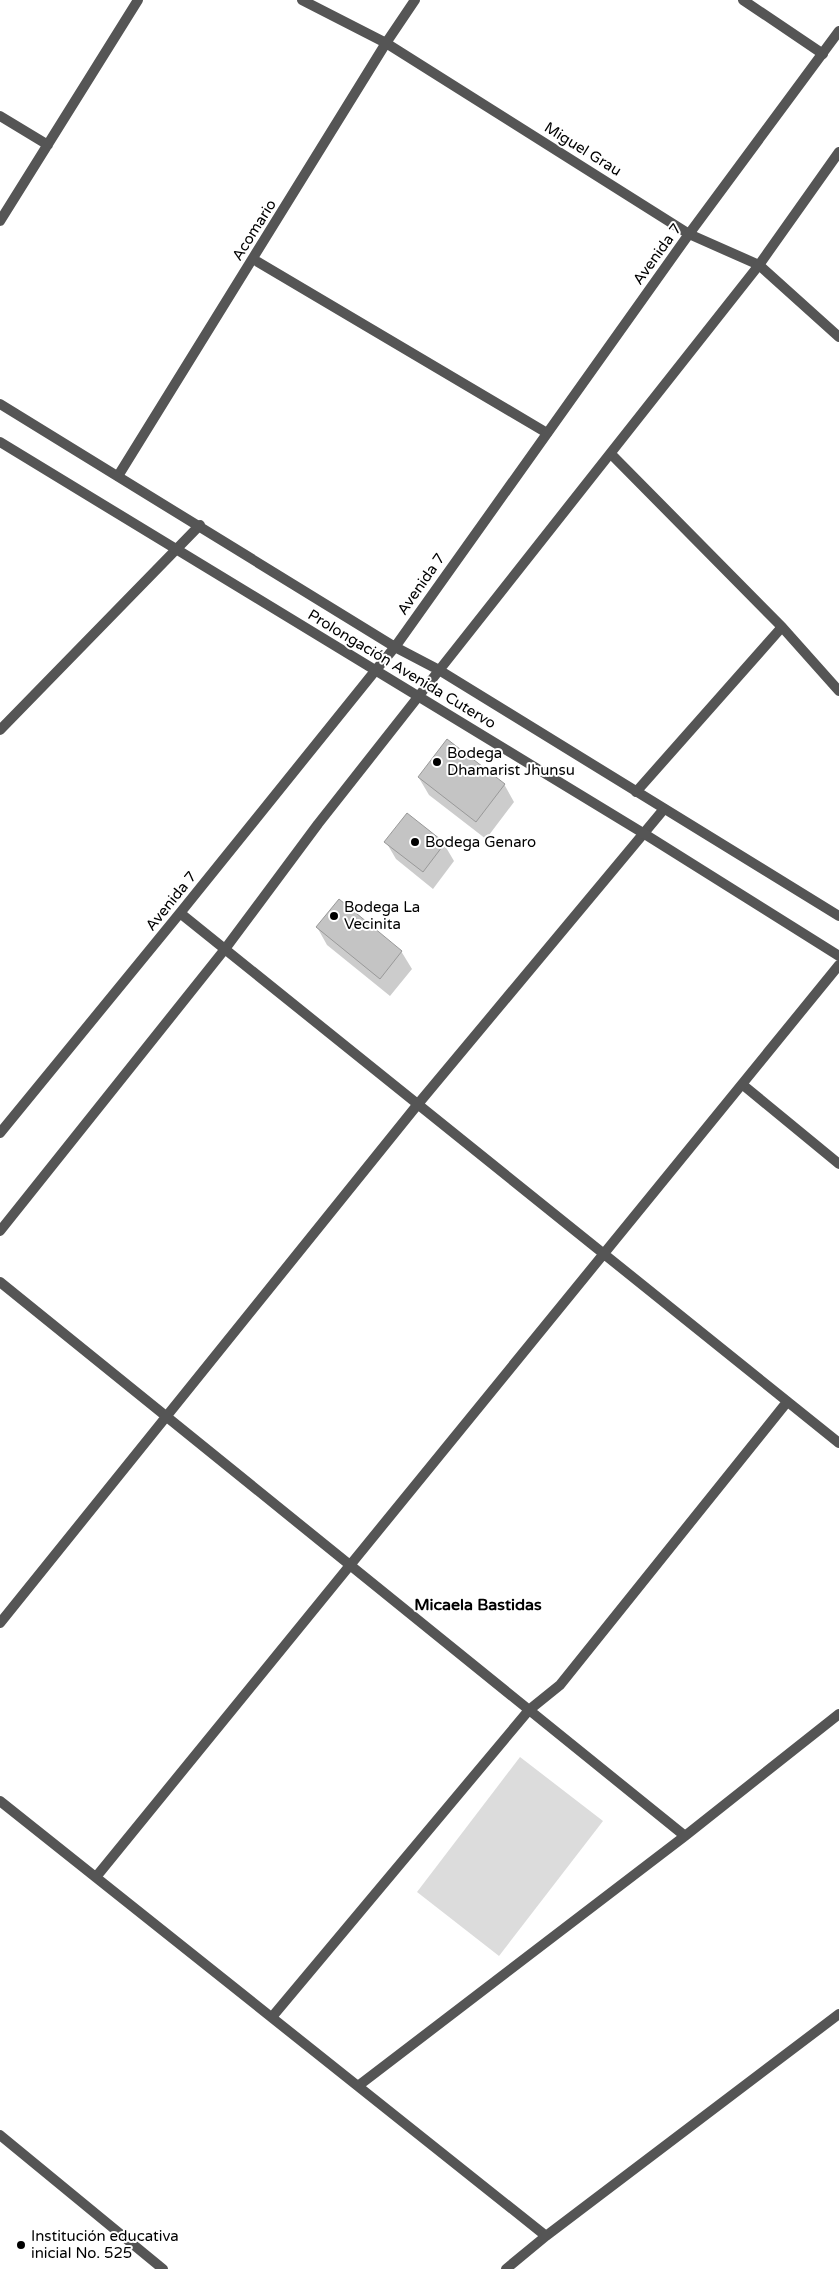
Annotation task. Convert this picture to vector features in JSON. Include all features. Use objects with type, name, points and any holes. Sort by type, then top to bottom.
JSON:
[{"type":"street","points":[[0,221],[138,0]]},
{"type":"street","name":"Miguel Grau","points":[[302,0],[386,43],[689,234],[759,265],[839,337]]},
{"type":"street","name":"Acomario","points":[[118,476],[386,43],[415,0]]},
{"type":"street","points":[[743,0],[823,54]]},
{"type":"street","name":"Avenida 7","points":[[0,1133],[395,647],[689,234],[839,31]]},
{"type":"street","points":[[0,116],[48,145]]},
{"type":"street","points":[[0,1232],[225,949],[318,824],[759,265],[839,152]]},
{"type":"street","points":[[254,259],[547,433]]},
{"type":"street","name":"Prolongación Avenida Cutervo","points":[[0,404],[395,647],[439,670],[839,916]]},
{"type":"street","name":"Prolongación Avenida Cutervo","points":[[0,442],[643,833],[839,956]]},
{"type":"street","points":[[611,454],[782,627],[839,691]]},
{"type":"street","points":[[0,730],[200,526]]},
{"type":"street","points":[[636,792],[782,627]]},
{"type":"street","points":[[0,1622],[418,1104],[664,809]]},
{"type":"street","points":[[180,913],[839,1443]]},
{"type":"street","points":[[96,1877],[839,965]]},
{"type":"street","points":[[742,1085],[839,1164]]},
{"type":"street","points":[[0,1282],[685,1836]]},
{"type":"street","points":[[272,2017],[529,1710],[560,1685],[787,1402]]},
{"type":"street","points":[[358,2086],[685,1836],[839,1714]]},
{"type":"street","points":[[0,1801],[546,2236]]},
{"type":"street","points":[[506,2269],[546,2236],[839,2014]]},
{"type":"street","points":[[0,2135],[162,2269]]},
{"type":"shaded area","points":[[520,1757],[603,1821],[499,1956],[417,1892]]},
{"type":"building","points":[[447,739],[505,784],[476,822],[418,777]]},
{"type":"building","name":"Bodega Genaro","points":[[407,813],[445,843],[423,872],[384,842]]},
{"type":"building","points":[[339,899],[402,951],[380,979],[316,927]]},
{"type":"place","name":"Bodega Dhamarist Jhunsu","points":[[437,762]]},
{"type":"place","name":"Bodega Genaro","points":[[415,842]]},
{"type":"place","name":"Bodega La Vecinita","points":[[334,916]]},
{"type":"place","name":"Institución educativa inicial No. 525","points":[[21,2245]]},
{"type":"district","name":"Micaela Bastidas","points":[[478,1605]]}]
